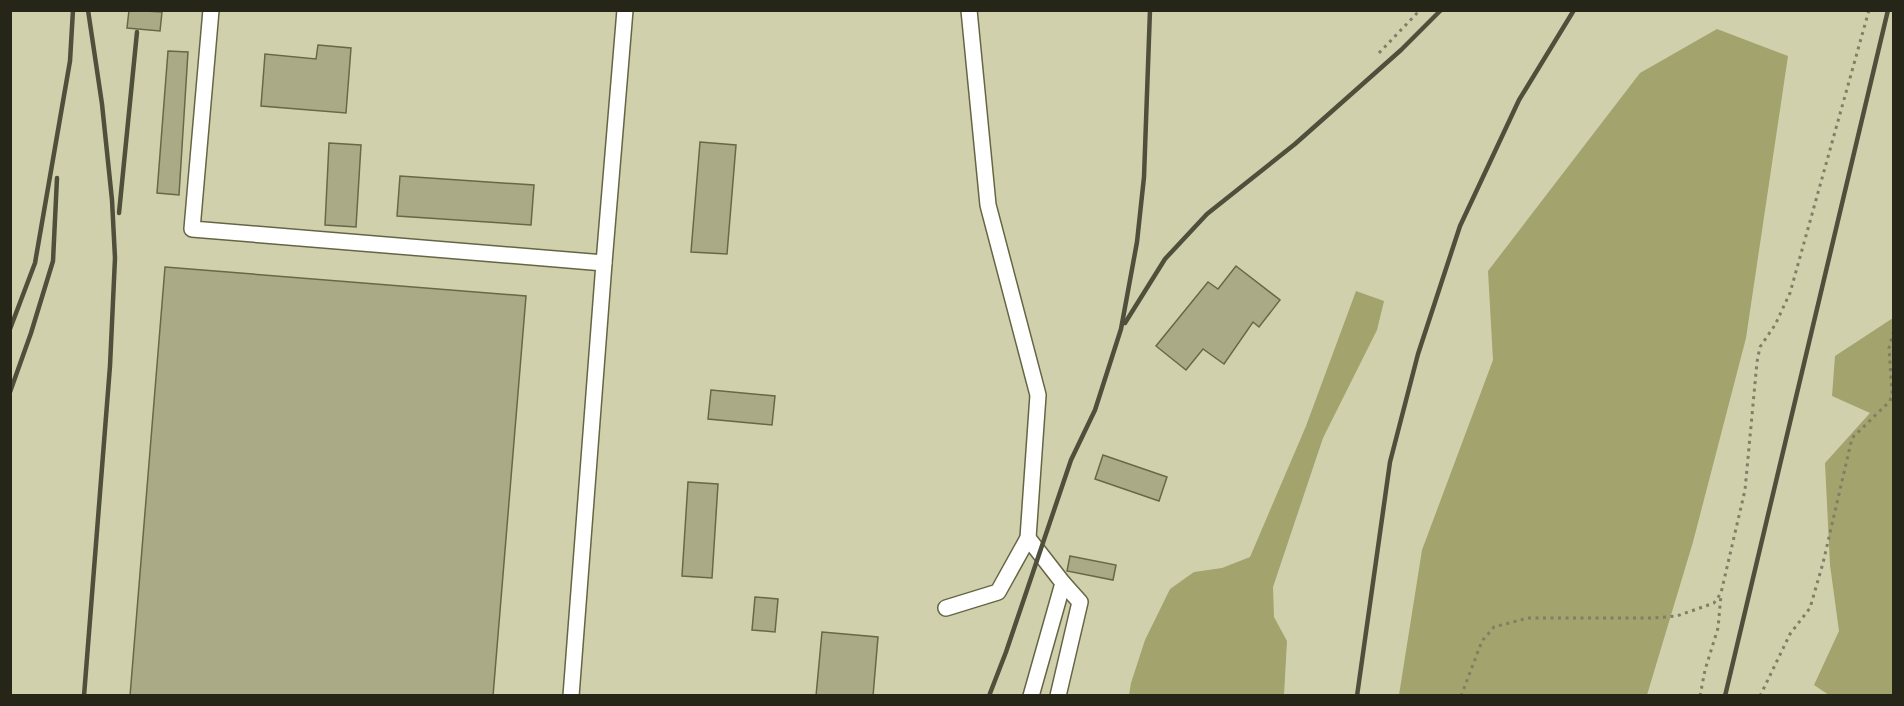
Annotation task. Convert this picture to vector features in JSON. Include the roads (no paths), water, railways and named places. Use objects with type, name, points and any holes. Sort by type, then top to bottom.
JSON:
[{"type":"lane","points":[[211,10],[192,229],[604,263]]},
{"type":"lane","points":[[571,696],[626,10]]},
{"type":"lane","points":[[946,608],[998,592],[1028,538],[1038,395],[988,205],[969,10]]},
{"type":"lane","points":[[1028,538],[1080,602],[1058,696]]},
{"type":"lane","points":[[1031,696],[1063,582]]},
{"type":"railway","points":[[10,329],[35,263],[70,61],[73,10]]},
{"type":"railway","points":[[84,696],[110,366],[115,258],[112,200],[102,104],[88,10]]},
{"type":"railway","points":[[989,696],[1071,460],[1095,410],[1121,329],[1137,242],[1144,177],[1150,10]]},
{"type":"railway","points":[[1125,323],[1165,259],[1207,214],[1295,144],[1401,50],[1441,10]]},
{"type":"railway","points":[[1357,696],[1390,462],[1418,354],[1460,226],[1519,100],[1574,10]]},
{"type":"railway","points":[[1725,696],[1888,10]]},
{"type":"railway","points":[[119,213],[137,32]]},
{"type":"railway","points":[[10,392],[53,261],[57,178]]}]
